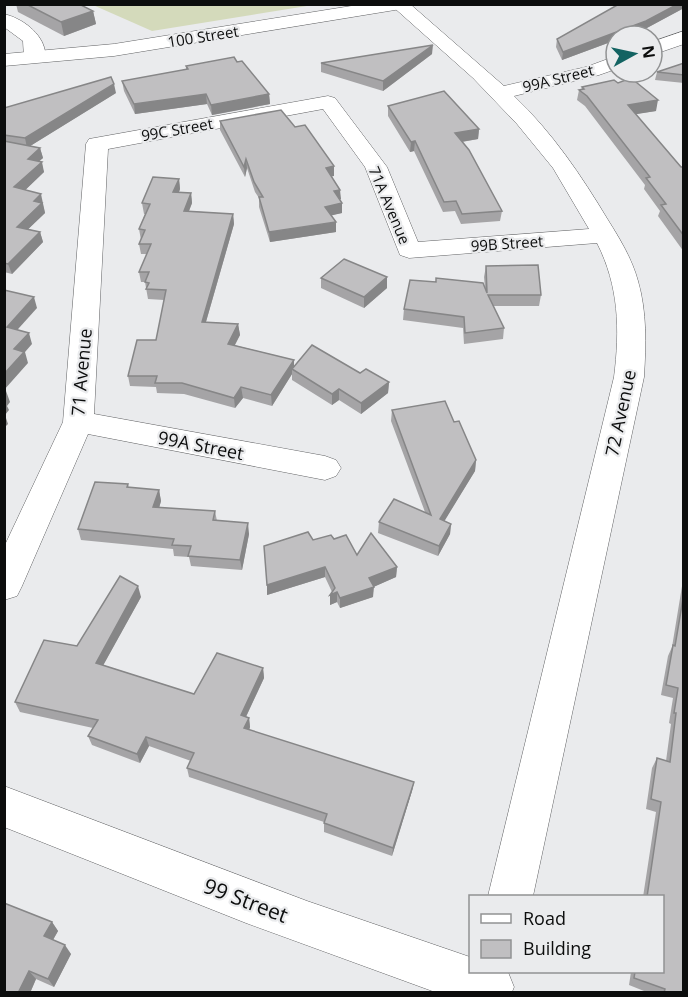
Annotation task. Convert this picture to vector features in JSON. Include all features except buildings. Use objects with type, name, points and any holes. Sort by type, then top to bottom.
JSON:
[{"type":"street","name":"100 Street","points":[[4,60],[114,50],[401,5]]},
{"type":"street","name":"72 Avenue","points":[[401,5],[500,93],[548,146],[578,186],[605,235],[621,268],[630,307],[633,344],[629,377],[511,895]]},
{"type":"street","points":[[4,19],[33,39],[37,49],[34,58]]},
{"type":"street","points":[[664,44],[684,37]]},
{"type":"street","name":"99A Street","points":[[500,93],[604,66]]},
{"type":"street","name":"99C Street","points":[[97,144],[328,102]]},
{"type":"street","name":"71A Avenue","points":[[328,102],[376,167],[409,250]]},
{"type":"street","name":"71 Avenue","points":[[4,586],[78,422],[97,144]]},
{"type":"street","name":"99B Street","points":[[409,250],[605,235]]},
{"type":"street","name":"99A Street","points":[[78,422],[325,468]]},
{"type":"street","name":"99 Street","points":[[4,806],[407,960],[491,984]]},
{"type":"green space","points":[[93,5],[313,5],[152,31]]}]
